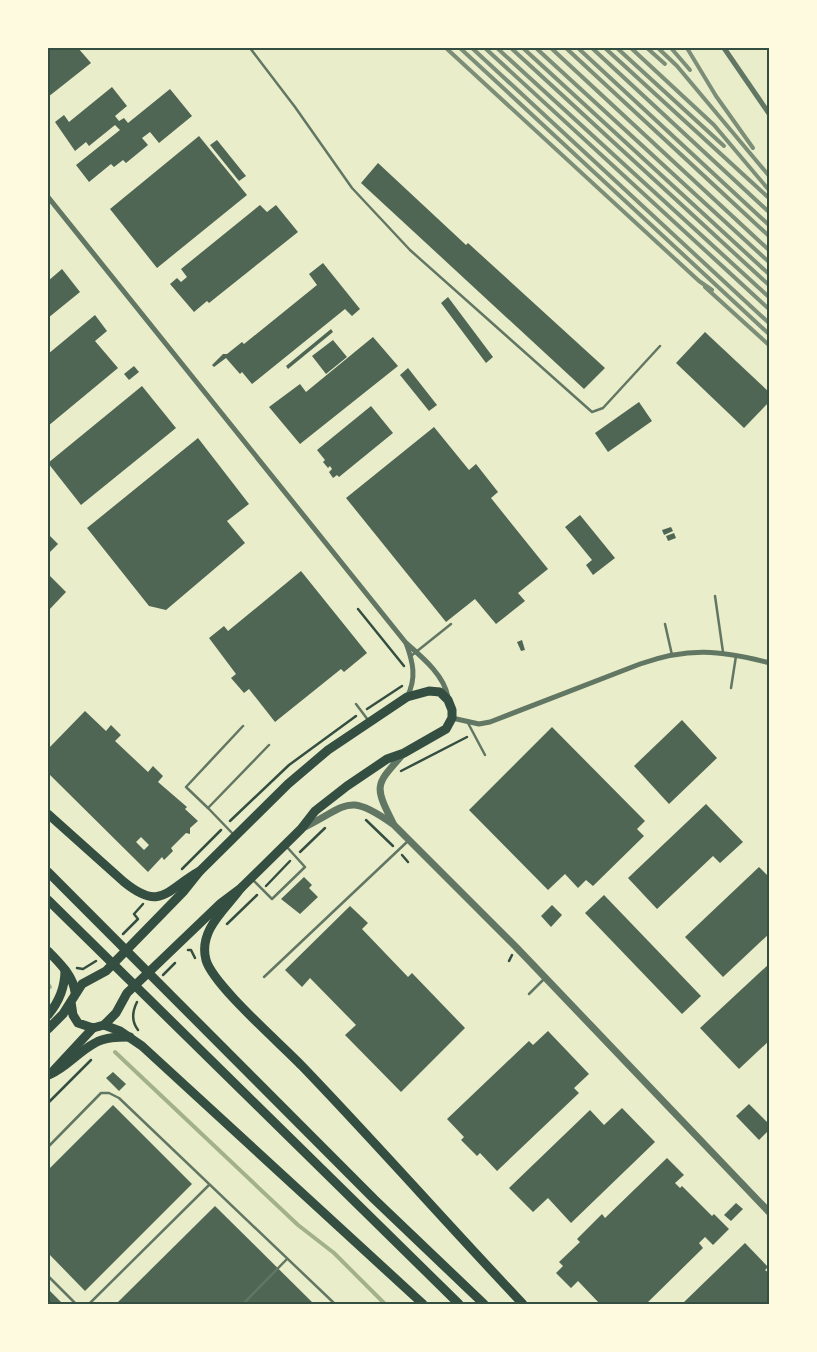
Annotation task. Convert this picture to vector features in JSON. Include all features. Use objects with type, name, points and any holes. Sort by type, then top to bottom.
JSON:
[{"type":"main road","points":[[48,1029],[71,1002],[75,992],[89,979],[106,971],[184,891],[200,871],[288,784],[328,750],[407,697],[429,691],[440,692],[448,700],[452,710],[452,718],[446,729],[404,753],[386,759],[315,811],[300,830],[241,888],[217,917],[206,938],[206,960],[211,970],[233,997],[302,1067],[523,1304]]},
{"type":"main road","points":[[48,814],[136,892],[150,898],[164,895],[180,882],[200,871]]},
{"type":"main road","points":[[48,872],[114,936],[374,1199],[484,1304]]},
{"type":"main road","points":[[48,1076],[93,1028],[104,1025],[116,1013],[127,993],[221,903],[241,888]]},
{"type":"main road","points":[[48,900],[459,1304]]},
{"type":"main road","points":[[48,951],[65,970],[74,984],[75,992]]},
{"type":"main road","points":[[48,1015],[54,1008],[62,991],[65,970]]},
{"type":"main road","points":[[71,1002],[73,1015],[78,1023],[93,1028]]},
{"type":"main road","points":[[104,1025],[130,1037],[423,1304]]},
{"type":"main road","points":[[48,1076],[64,1068],[95,1043],[106,1039],[130,1037]]},
{"type":"street","points":[[724,48],[770,115]]},
{"type":"street","points":[[48,198],[406,643],[416,651],[446,687],[448,700]]},
{"type":"street","points":[[406,643],[411,656],[414,676],[407,697]]},
{"type":"street","points":[[452,718],[479,724],[490,722],[618,672],[672,655],[723,652],[770,663]]},
{"type":"street","points":[[394,825],[383,804],[379,787],[385,773],[404,753]]},
{"type":"street","points":[[300,830],[321,819],[332,810],[352,804],[373,810],[394,825],[545,978],[770,1213]]},
{"type":"lane","points":[[250,48],[295,107],[352,188],[410,250],[592,412],[604,408],[660,346]]},
{"type":"lane","points":[[715,596],[723,652]]},
{"type":"lane","points":[[411,656],[451,624]]},
{"type":"lane","points":[[666,624],[672,655]]},
{"type":"lane","points":[[731,688],[736,654]]},
{"type":"lane","points":[[356,704],[369,722]]},
{"type":"lane","points":[[468,722],[485,755]]},
{"type":"lane","points":[[235,836],[186,787],[243,726]]},
{"type":"lane","points":[[208,808],[269,745]]},
{"type":"lane","points":[[264,978],[409,840]]},
{"type":"lane","points":[[251,878],[272,899],[305,867],[285,844]]},
{"type":"lane","points":[[529,994],[545,978]]},
{"type":"lane","points":[[48,1147],[101,1093],[110,1093],[119,1098],[335,1304]]},
{"type":"lane","points":[[89,1304],[209,1185]]},
{"type":"lane","points":[[243,1304],[287,1259]]},
{"type":"lane","points":[[48,1276],[76,1304]]},
{"type":"path","points":[[358,609],[407,670]]},
{"type":"path","points":[[394,776],[425,757],[467,737]]},
{"type":"path","points":[[360,813],[408,862]]},
{"type":"path","points":[[270,881],[285,867]]},
{"type":"path","points":[[223,929],[254,898]]},
{"type":"path","points":[[137,1002],[132,1014],[134,1025],[139,1031]]},
{"type":"path","points":[[48,1103],[87,1063]]},
{"type":"building","points":[[48,48],[78,48],[91,63],[48,97]]},
{"type":"building","points":[[112,87],[127,106],[115,116],[119,121],[124,118],[128,123],[170,89],[192,116],[159,143],[150,132],[142,138],[148,145],[126,163],[123,160],[114,167],[111,164],[89,182],[76,165],[120,130],[115,125],[89,146],[86,142],[75,151],[55,122],[64,115],[69,122]]},
{"type":"building","points":[[199,136],[247,195],[157,268],[110,209]]},
{"type":"building","points":[[217,140],[246,176],[239,181],[210,145]]},
{"type":"building","points":[[378,163],[466,245],[468,243],[605,368],[584,389],[361,183]]},
{"type":"building","points":[[260,205],[267,212],[276,205],[298,232],[209,303],[207,301],[194,312],[170,284],[177,278],[181,282],[187,277],[181,269]]},
{"type":"building","points":[[323,263],[360,309],[352,316],[345,309],[252,384],[226,358],[214,367],[212,365],[223,354],[227,354],[242,342],[244,344],[317,285],[309,274]]},
{"type":"building","points":[[62,269],[80,292],[48,318],[48,281]]},
{"type":"building","points":[[448,297],[493,357],[486,363],[441,303]]},
{"type":"building","points":[[95,315],[107,331],[95,341],[118,368],[48,426],[48,354]]},
{"type":"building","points":[[331,329],[333,332],[288,369],[286,366]]},
{"type":"building","points":[[705,332],[770,393],[770,401],[744,428],[676,363]]},
{"type":"building","points":[[373,337],[398,366],[300,444],[269,407],[300,384],[306,392]]},
{"type":"building","points":[[333,340],[347,357],[326,374],[312,356]]},
{"type":"building","points":[[134,366],[139,372],[129,380],[124,374]]},
{"type":"building","points":[[408,368],[437,405],[429,411],[400,375]]},
{"type":"building","points":[[142,386],[176,428],[81,505],[48,463]]},
{"type":"building","points":[[639,402],[652,421],[608,452],[595,433]]},
{"type":"building","points":[[371,406],[393,433],[339,477],[337,475],[333,478],[329,472],[332,469],[330,466],[328,468],[323,462],[325,460],[317,450]]},
{"type":"building","points":[[434,427],[469,470],[476,464],[498,492],[491,498],[548,569],[518,593],[525,601],[496,624],[475,599],[446,622],[346,498]]},
{"type":"building","points":[[198,438],[249,504],[227,521],[245,543],[166,610],[149,606],[87,528]]},
{"type":"building","points":[[580,515],[615,558],[593,575],[586,565],[592,560],[565,527]]},
{"type":"building","points":[[671,527],[673,531],[664,535],[662,530]]},
{"type":"building","points":[[674,533],[676,538],[668,541],[666,536]]},
{"type":"building","points":[[48,534],[58,544],[48,554]]},
{"type":"building","points":[[301,571],[367,653],[344,672],[341,669],[275,722],[249,689],[244,693],[231,678],[236,674],[209,638],[224,626],[228,631]]},
{"type":"building","points":[[48,574],[66,592],[48,611]]},
{"type":"building","points":[[522,640],[525,650],[521,651],[517,642]]},
{"type":"building","points":[[85,711],[106,731],[111,725],[121,735],[115,741],[148,772],[153,766],[163,776],[158,782],[187,807],[185,809],[198,821],[190,828],[190,834],[186,833],[171,848],[173,851],[164,860],[162,857],[148,872],[48,773],[48,749]],"holes":[[[141,837],[149,845],[144,850],[136,842]]]},
{"type":"building","points":[[682,720],[717,758],[669,804],[634,766]]},
{"type":"building","points":[[552,727],[645,821],[637,829],[644,836],[593,886],[586,880],[578,888],[565,874],[548,890],[469,810]]},
{"type":"building","points":[[706,804],[743,842],[720,863],[713,856],[657,909],[628,878]]},
{"type":"building","points":[[759,867],[770,878],[770,933],[723,977],[685,937]]},
{"type":"building","points":[[304,877],[312,885],[309,888],[318,897],[300,914],[281,899]]},
{"type":"building","points":[[604,895],[701,996],[682,1014],[585,913]]},
{"type":"building","points":[[552,905],[562,915],[551,927],[541,916]]},
{"type":"building","points":[[350,906],[368,923],[362,929],[408,977],[412,973],[465,1028],[401,1092],[345,1035],[356,1025],[310,978],[302,987],[285,970]]},
{"type":"building","points":[[770,963],[770,1040],[739,1069],[700,1028]]},
{"type":"building","points":[[548,1031],[589,1074],[574,1088],[579,1093],[497,1171],[480,1153],[477,1156],[461,1140],[464,1137],[447,1119],[529,1041],[533,1045]]},
{"type":"building","points":[[113,1072],[126,1084],[119,1091],[106,1078]]},
{"type":"building","points":[[749,1104],[770,1125],[770,1129],[759,1140],[736,1116]]},
{"type":"building","points":[[113,1105],[192,1184],[85,1291],[48,1253],[48,1170]]},
{"type":"building","points":[[622,1108],[655,1142],[571,1223],[548,1198],[533,1212],[509,1188],[590,1110],[604,1125]]},
{"type":"building","points":[[667,1158],[684,1175],[675,1183],[680,1188],[682,1186],[712,1216],[714,1214],[729,1229],[713,1245],[705,1237],[699,1243],[703,1248],[646,1304],[600,1304],[578,1281],[571,1288],[556,1273],[563,1266],[559,1262],[580,1242],[577,1239],[602,1214],[605,1218]]},
{"type":"building","points":[[736,1203],[743,1209],[731,1221],[724,1215]]},
{"type":"building","points":[[215,1206],[314,1304],[116,1304]]},
{"type":"building","points":[[745,1243],[768,1267],[765,1270],[770,1274],[770,1304],[682,1304]]},
{"type":"building","points":[[48,1289],[63,1304],[48,1304]]},
{"type":"waterway","points":[[115,1052],[298,1225],[334,1253],[385,1304]]},
{"type":"railway","points":[[446,48],[699,281],[712,290]]},
{"type":"railway","points":[[460,48],[770,335]]},
{"type":"railway","points":[[472,48],[770,324]]},
{"type":"railway","points":[[485,48],[770,310]]},
{"type":"railway","points":[[497,48],[770,298]]},
{"type":"railway","points":[[511,48],[770,286]]},
{"type":"railway","points":[[523,48],[770,275]]},
{"type":"railway","points":[[536,48],[770,263]]},
{"type":"railway","points":[[551,48],[770,251]]},
{"type":"railway","points":[[566,48],[770,237]]},
{"type":"railway","points":[[578,48],[770,226]]},
{"type":"railway","points":[[592,48],[770,213]]},
{"type":"railway","points":[[605,48],[770,199]]},
{"type":"railway","points":[[617,48],[724,146]]},
{"type":"railway","points":[[631,48],[714,125],[768,189]]},
{"type":"railway","points":[[647,48],[665,64]]},
{"type":"railway","points":[[658,48],[677,66],[770,177]]},
{"type":"railway","points":[[671,48],[690,70]]},
{"type":"railway","points":[[687,48],[716,96],[753,148]]},
{"type":"railway","points":[[705,287],[770,346]]}]
